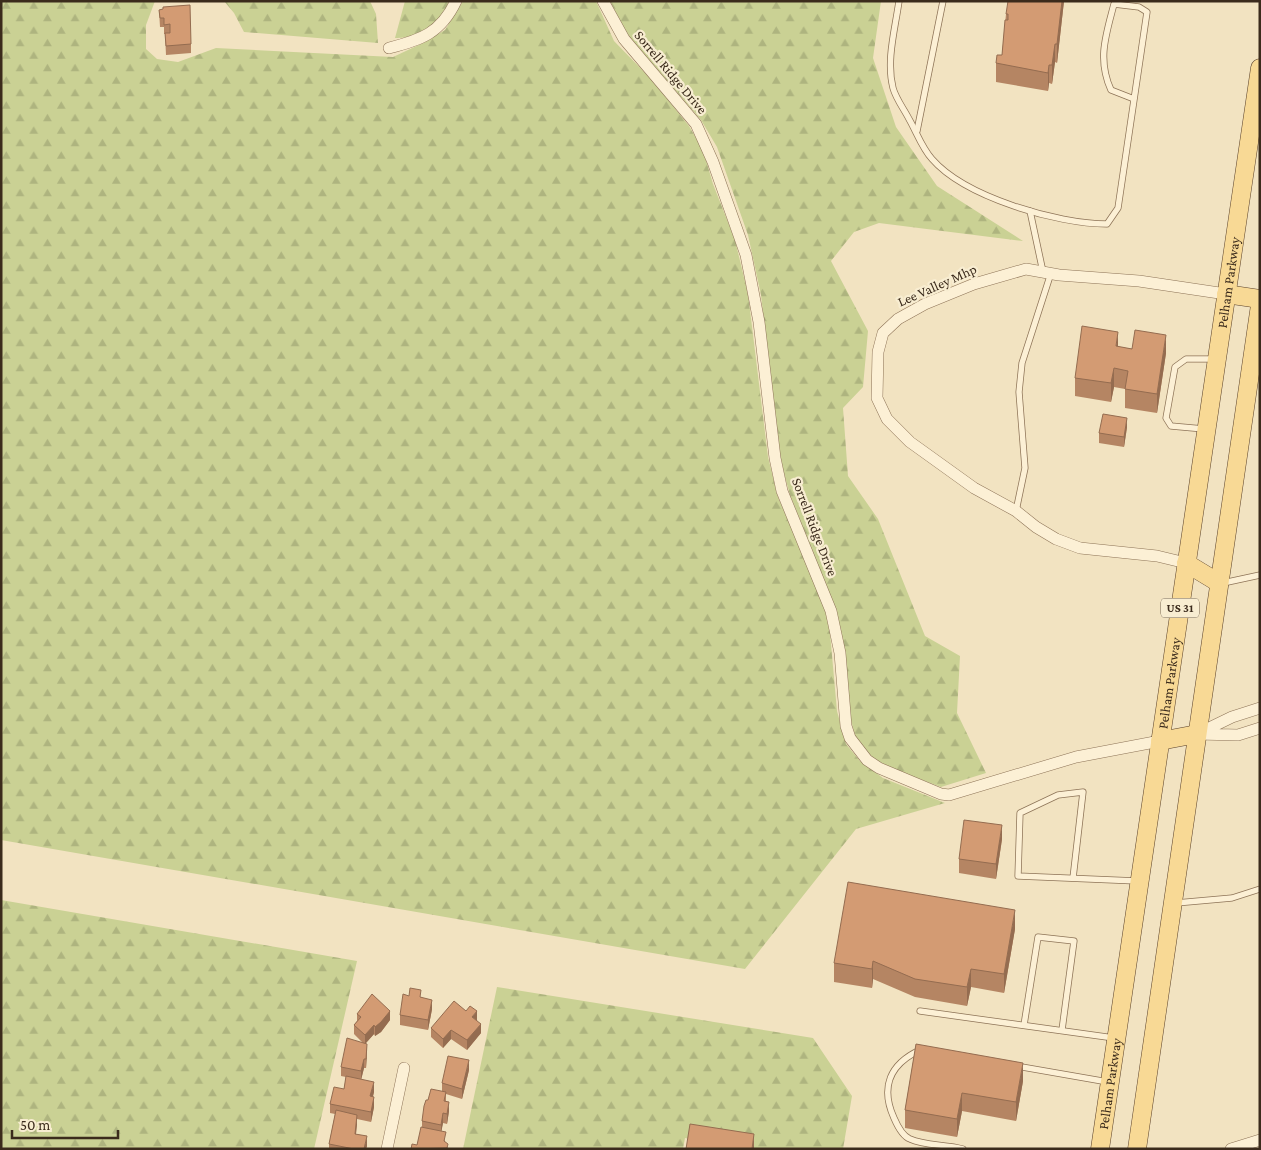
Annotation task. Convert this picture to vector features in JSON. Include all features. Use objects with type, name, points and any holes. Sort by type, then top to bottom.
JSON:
[{"type":"main road","name":"Pelham Parkway","points":[[1100,1149],[1260,68]]},
{"type":"main road","points":[[1226,294],[1260,298]]},
{"type":"main road","name":"US 31","points":[[1137,1149],[1260,305]]},
{"type":"main road","points":[[1186,563],[1219,583]]},
{"type":"main road","points":[[1160,741],[1197,734]]},
{"type":"street","points":[[389,48],[416,41],[433,32],[444,20],[456,1]]},
{"type":"street","name":"Sorrell Ridge Drive","points":[[604,1],[624,39],[696,124],[713,162],[742,246],[759,322],[775,458],[782,491],[831,611],[840,653],[846,726],[857,749],[879,768],[941,794],[949,795],[1076,757],[1160,741]]},
{"type":"street","name":"Lee Valley Mhp","points":[[1186,563],[1148,555],[1080,548],[1056,539],[1036,528],[1016,511],[986,496],[896,430],[881,409],[877,398],[878,352],[883,333],[887,327],[925,304],[1006,274],[1026,269],[1139,281],[1226,294]]},
{"type":"street","points":[[1197,734],[1232,716],[1260,708]]},
{"type":"street","points":[[1197,734],[1238,736],[1260,728]]},
{"type":"street","points":[[387,1149],[404,1068]]},
{"type":"street","points":[[1231,1149],[1260,1140]]},
{"type":"lane","points":[[899,1],[890,64],[894,90],[931,158],[952,176],[979,191],[1030,211],[1082,224],[1107,224],[1118,208],[1147,12],[1139,7],[1114,4],[1103,47],[1104,74],[1111,90],[1134,99]]},
{"type":"lane","points":[[916,132],[943,1]]},
{"type":"lane","points":[[1016,511],[1024,468],[1019,392],[1022,363],[1047,272],[1030,211]]},
{"type":"lane","points":[[1206,429],[1171,426],[1166,418],[1176,367],[1186,359],[1217,358]]},
{"type":"lane","points":[[1219,583],[1260,575]]},
{"type":"lane","points":[[1073,878],[1083,792],[1058,795],[1020,813],[1018,876],[1140,881]]},
{"type":"lane","points":[[1172,904],[1232,898],[1260,889]]},
{"type":"lane","points":[[1024,1025],[1038,937],[1074,941],[1062,1030]]},
{"type":"lane","points":[[920,1012],[1062,1030],[1116,1039]]},
{"type":"lane","points":[[929,1051],[920,1050],[898,1062],[887,1084],[890,1109],[898,1128],[909,1139],[963,1149]]},
{"type":"lane","points":[[1005,1064],[1110,1082]]},
{"type":"green space","points":[[1,1],[155,1],[146,25],[146,49],[157,59],[178,62],[216,48],[393,57],[445,30],[463,1],[596,1],[614,41],[652,80],[689,126],[703,150],[713,184],[735,240],[748,294],[768,457],[778,497],[819,591],[829,622],[837,711],[846,744],[860,761],[883,778],[945,803],[856,829],[745,969],[1,840]]},
{"type":"green space","points":[[224,1],[370,1],[376,14],[378,43],[244,32],[234,13]]},
{"type":"green space","points":[[405,1],[449,1],[440,17],[428,28],[412,36],[395,38]]},
{"type":"green space","points":[[610,1],[881,1],[873,58],[896,127],[937,186],[1023,241],[879,223],[854,232],[831,261],[868,331],[863,387],[843,408],[848,476],[878,519],[925,636],[960,656],[957,713],[986,773],[941,787],[898,771],[872,758],[856,739],[848,709],[828,590],[790,495],[779,456],[761,295],[748,235],[717,147],[701,120],[626,33]]},
{"type":"green space","points":[[1,900],[357,961],[314,1149],[1,1149]]},
{"type":"green space","points":[[497,987],[813,1038],[852,1096],[843,1149],[741,1149],[685,1138],[683,1149],[463,1149]]},
{"type":"building","points":[[1008,1],[1062,1],[1057,44],[1055,44],[1052,65],[1049,65],[1048,73],[996,63],[997,55],[1002,55],[1005,20],[1008,20],[1008,14],[1006,14]]},
{"type":"building","points":[[190,5],[191,44],[166,46],[165,33],[170,33],[170,24],[164,25],[164,18],[160,18],[159,10],[163,9],[163,7]]},
{"type":"building","points":[[1082,326],[1118,332],[1116,346],[1132,349],[1135,330],[1166,335],[1157,394],[1125,389],[1128,371],[1114,368],[1111,383],[1075,378]]},
{"type":"building","points":[[1103,414],[1127,418],[1124,437],[1099,433]]},
{"type":"building","points":[[964,820],[1002,825],[996,864],[959,859]]},
{"type":"building","points":[[848,882],[1015,910],[1004,974],[971,969],[967,987],[915,979],[873,961],[872,969],[834,963]]},
{"type":"building","points":[[410,988],[421,990],[420,997],[432,1000],[428,1020],[400,1015],[403,994],[409,996]]},
{"type":"building","points":[[372,994],[390,1011],[381,1022],[375,1027],[374,1025],[365,1035],[354,1025],[361,1017],[357,1014]]},
{"type":"building","points":[[454,1001],[466,1011],[470,1006],[477,1011],[472,1017],[481,1024],[467,1040],[451,1030],[443,1039],[431,1028]]},
{"type":"building","points":[[347,1038],[367,1044],[366,1059],[364,1059],[361,1071],[341,1067]]},
{"type":"building","points":[[916,1044],[1023,1063],[1016,1102],[962,1093],[957,1119],[905,1110]]},
{"type":"building","points":[[448,1056],[469,1060],[462,1089],[442,1083]]},
{"type":"building","points":[[346,1076],[374,1082],[370,1096],[374,1097],[371,1112],[330,1104],[334,1087],[344,1089]]},
{"type":"building","points":[[431,1089],[446,1092],[444,1101],[449,1102],[447,1114],[443,1113],[441,1125],[422,1121],[424,1106]]},
{"type":"building","points":[[336,1110],[357,1115],[355,1134],[367,1136],[364,1149],[329,1144]]},
{"type":"building","points":[[690,1124],[754,1134],[752,1149],[686,1149]]},
{"type":"building","points":[[421,1127],[446,1132],[444,1141],[448,1144],[447,1148],[411,1149],[412,1144],[417,1145]]}]
